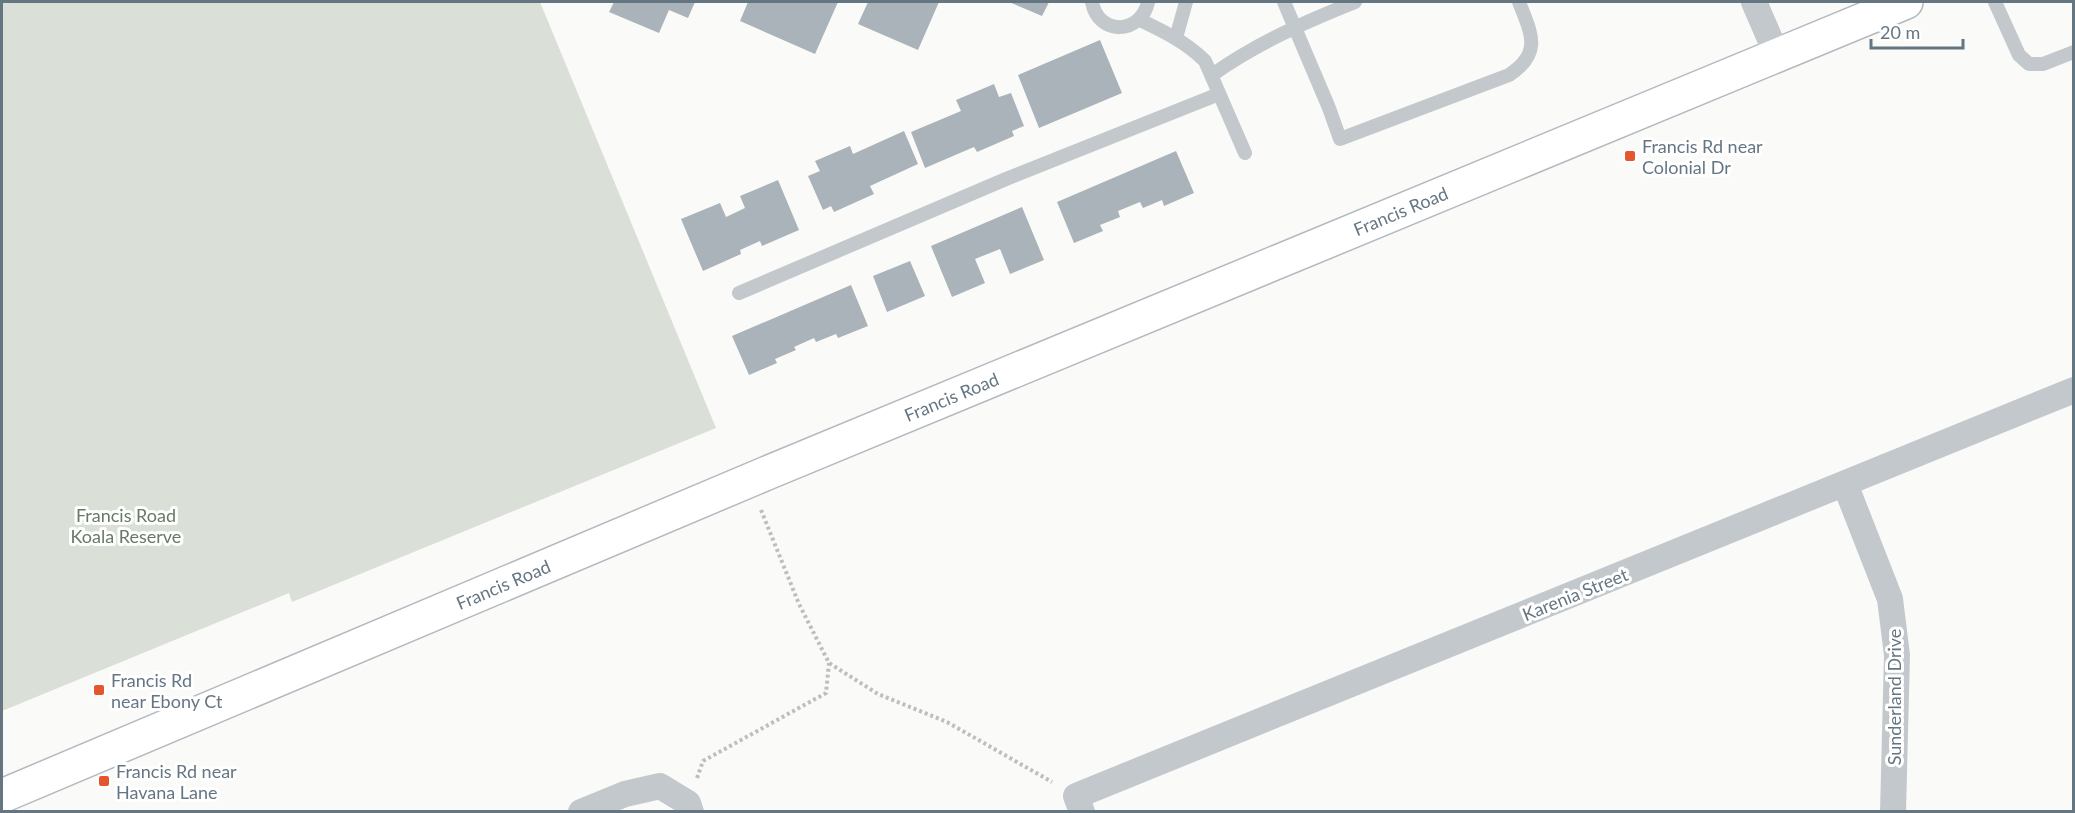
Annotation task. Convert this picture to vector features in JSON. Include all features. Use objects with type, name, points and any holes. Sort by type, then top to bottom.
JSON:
[{"type":"main road","name":"Francis Road","points":[[2,796],[750,480],[1906,2]]},
{"type":"street","points":[[1754,2],[1777,55]]},
{"type":"street","name":"Karenia Street","points":[[1079,804],[2073,390]]},
{"type":"street","name":"Sunderland Drive","points":[[1845,484],[1890,599],[1897,655],[1893,812]]},
{"type":"street","points":[[581,812],[625,794],[660,786],[689,807]]},
{"type":"lane","points":[[1092,2],[1095,13],[1102,21],[1120,28],[1140,20],[1147,10],[1148,2]]},
{"type":"lane","points":[[1176,38],[1186,2]]},
{"type":"lane","points":[[1284,2],[1340,139],[1509,75],[1518,69],[1526,61],[1533,41],[1519,2]]},
{"type":"lane","points":[[1212,75],[1294,26],[1355,2]]},
{"type":"lane","points":[[1995,2],[2019,55],[2029,64],[2034,66],[2043,64],[2073,52]]},
{"type":"lane","points":[[1140,20],[1176,38],[1204,61],[1245,153]]},
{"type":"lane","points":[[740,292],[1006,179],[1219,94]]},
{"type":"path","points":[[750,480],[799,604],[829,663],[878,694],[947,722],[1079,804]]},
{"type":"path","points":[[689,807],[703,761],[826,693],[829,663]]},
{"type":"green space","name":"Francis Road Koala Reserve","points":[[2,2],[540,2],[716,428],[292,602],[289,593],[2,711]]},
{"type":"building","points":[[614,2],[695,2],[688,18],[669,10],[659,33],[609,12]]},
{"type":"building","points":[[748,2],[838,2],[815,54],[740,21]]},
{"type":"building","points":[[868,2],[939,2],[918,50],[858,24]]},
{"type":"building","points":[[1009,2],[1049,2],[1042,16]]},
{"type":"building","points":[[1100,40],[1122,93],[1039,128],[1018,75]]},
{"type":"building","points":[[994,84],[999,97],[1011,93],[1024,126],[1012,131],[1014,136],[977,152],[974,147],[925,168],[911,132],[961,111],[956,100]]},
{"type":"building","points":[[904,131],[918,164],[870,186],[874,194],[834,212],[831,206],[823,210],[808,176],[820,171],[815,161],[850,146],[853,154]]},
{"type":"building","points":[[1176,151],[1194,193],[1164,206],[1162,200],[1143,208],[1140,202],[1118,211],[1120,217],[1100,225],[1103,231],[1074,243],[1057,202]]},
{"type":"building","points":[[778,180],[799,230],[762,246],[760,241],[740,250],[741,254],[703,271],[681,219],[720,203],[726,217],[745,208],[740,196]]},
{"type":"building","points":[[1022,207],[1044,260],[1010,274],[1000,249],[975,259],[985,283],[952,297],[931,246]]},
{"type":"building","points":[[910,261],[925,296],[887,312],[873,276]]},
{"type":"building","points":[[851,285],[868,326],[838,338],[836,334],[816,342],[814,338],[794,347],[796,350],[775,359],[777,363],[749,375],[732,336]]},
{"type":"place","name":"Francis Rd near Colonial Dr","points":[[1630,156]]},
{"type":"place","name":"Francis Rd near Ebony Ct","points":[[99,690]]},
{"type":"place","name":"Francis Rd near Havana Lane","points":[[104,781]]}]
